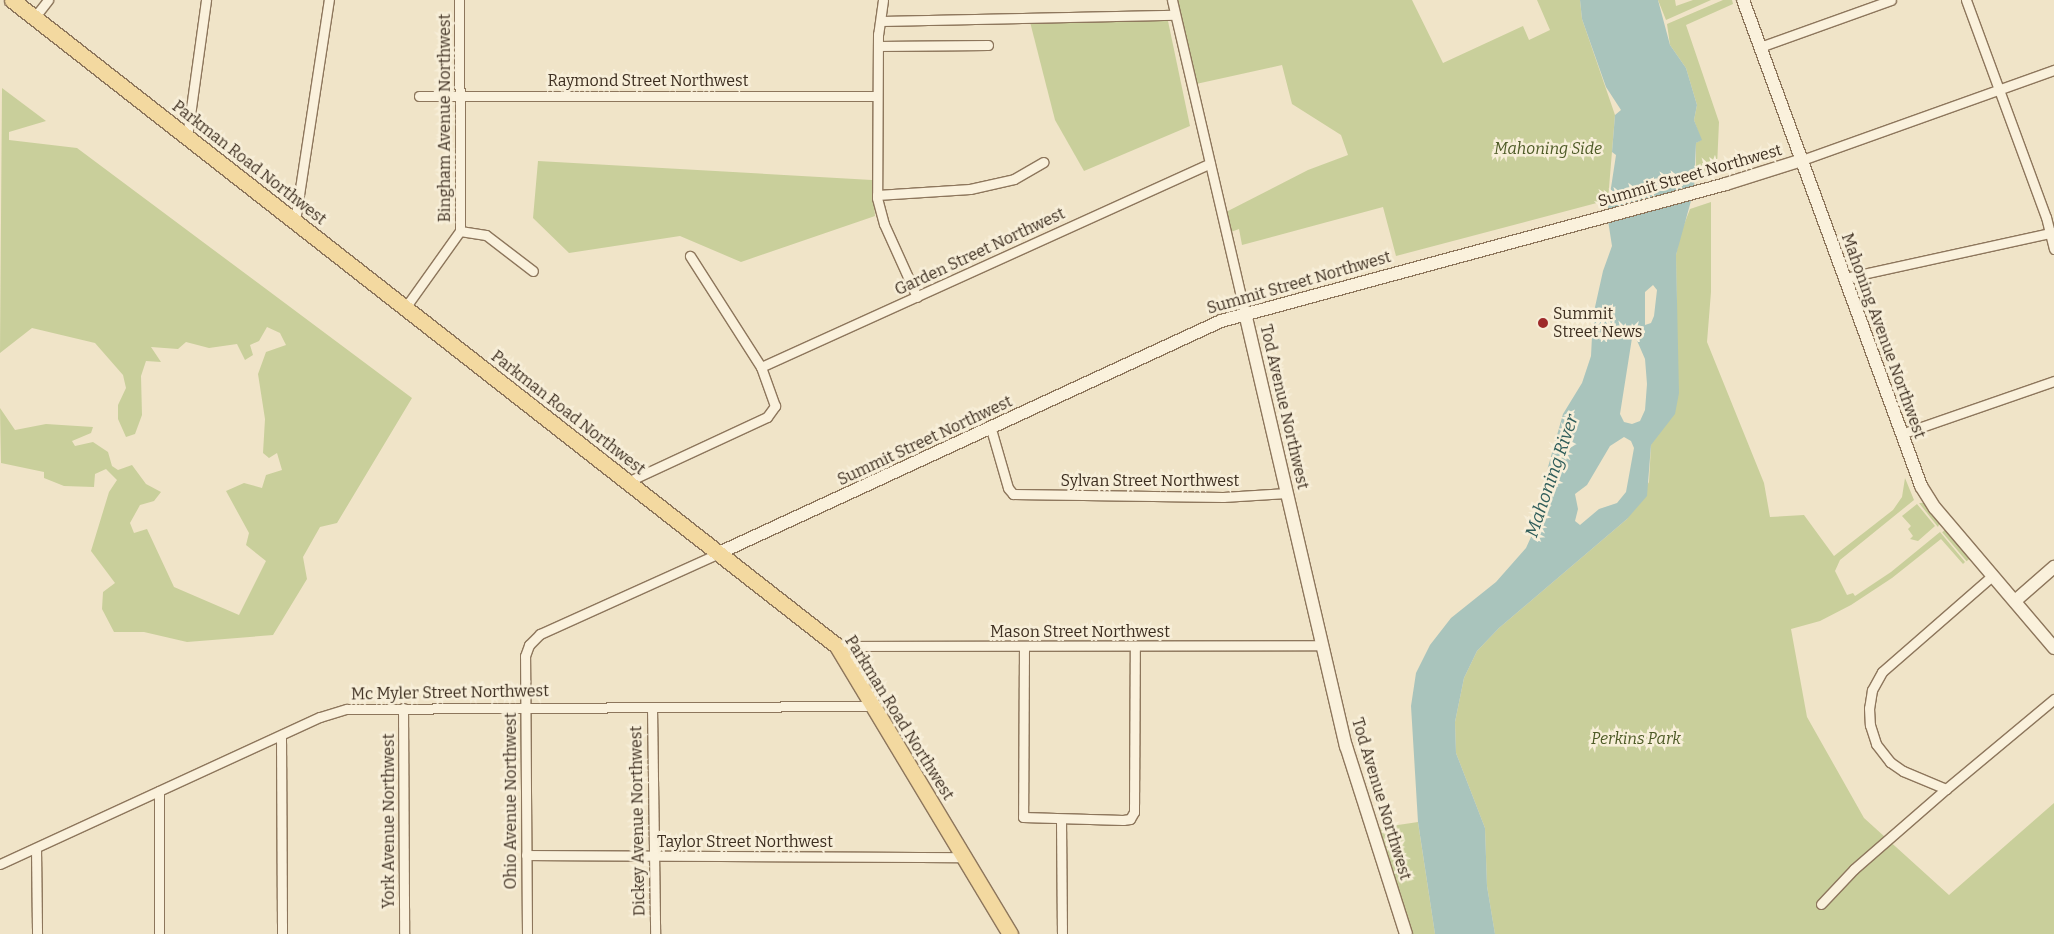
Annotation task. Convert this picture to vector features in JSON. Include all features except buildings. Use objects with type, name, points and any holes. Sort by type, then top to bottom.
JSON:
[{"type":"main road","name":"Parkman Road Northwest","points":[[12,0],[837,646],[1010,934]]},
{"type":"main road","name":"Mahoning Avenue Northwest","points":[[1743,0],[1901,434],[1928,499],[2054,648]]},
{"type":"main road","name":"Summit Street Northwest","points":[[719,553],[991,430],[1207,327],[1245,313],[1726,184],[1802,160]]},
{"type":"main road","name":"Tod Avenue Northwest","points":[[1245,313],[1354,775],[1406,934]]},
{"type":"main road","points":[[2015,601],[2054,567]]},
{"type":"street","points":[[34,18],[48,0]]},
{"type":"street","points":[[187,137],[206,0]]},
{"type":"street","points":[[294,221],[329,0]]},
{"type":"street","name":"Bingham Avenue Northwest","points":[[405,308],[460,231],[461,95],[459,0]]},
{"type":"street","points":[[883,0],[878,46],[877,195],[884,224],[917,297]]},
{"type":"street","name":"Tod Avenue Northwest","points":[[1172,0],[1245,313]]},
{"type":"street","points":[[1760,47],[1891,0]]},
{"type":"street","points":[[1966,0],[2052,233],[2054,249]]},
{"type":"street","points":[[881,21],[1175,15]]},
{"type":"street","points":[[878,46],[988,45]]},
{"type":"street","name":"Summit Street Northwest","points":[[1802,160],[2054,70]]},
{"type":"street","name":"Raymond Street Northwest","points":[[419,96],[877,96]]},
{"type":"street","points":[[877,195],[970,189],[1014,179],[1043,162]]},
{"type":"street","name":"Garden Street Northwest","points":[[761,368],[1210,163]]},
{"type":"street","points":[[460,231],[486,235],[534,271]]},
{"type":"street","points":[[1845,278],[2052,233]]},
{"type":"street","points":[[627,482],[767,417],[774,409],[775,401],[761,368],[690,256]]},
{"type":"street","points":[[1901,434],[2054,381]]},
{"type":"street","name":"Sylvan Street Northwest","points":[[991,430],[1008,488],[1013,494],[1223,498],[1287,493]]},
{"type":"street","name":"Summit Street Northwest","points":[[532,640],[719,553]]},
{"type":"street","points":[[1946,789],[1903,771],[1884,756],[1871,732],[1870,699],[1877,680],[1888,666],[1992,576]]},
{"type":"street","name":"Ohio Avenue Northwest","points":[[527,934],[525,656],[532,640]]},
{"type":"street","name":"Mason Street Northwest","points":[[837,646],[1135,647],[1322,645]]},
{"type":"street","points":[[1024,646],[1021,813],[1030,820],[1123,820],[1133,816],[1135,647]]},
{"type":"street","points":[[1821,904],[1854,869],[2054,699]]},
{"type":"street","name":"Mc Myler Street Northwest","points":[[0,864],[336,711],[403,708],[874,706]]},
{"type":"street","name":"Dickey Avenue Northwest","points":[[652,707],[654,934]]},
{"type":"street","name":"York Avenue Northwest","points":[[403,708],[404,934]]},
{"type":"street","points":[[281,736],[282,934]]},
{"type":"street","points":[[159,792],[160,934]]},
{"type":"street","points":[[1061,820],[1062,934]]},
{"type":"street","points":[[36,848],[37,934]]},
{"type":"street","name":"Taylor Street Northwest","points":[[526,855],[964,857]]},
{"type":"green space","name":"Mahoning Side","points":[[1177,0],[1412,0],[1443,63],[1523,26],[1529,40],[1550,30],[1537,0],[1580,0],[1582,19],[1615,115],[1608,200],[1396,256],[1383,207],[1242,245],[1239,229],[1231,232],[1226,212],[1308,170],[1348,155],[1341,135],[1292,104],[1282,65],[1196,84]]},
{"type":"green space","points":[[1658,0],[1675,0],[1676,6],[1693,0],[1711,0],[1666,20]]},
{"type":"green space","points":[[1723,0],[1732,0],[1733,4],[1686,25],[1719,122],[1717,167],[1696,174],[1696,143],[1701,140],[1694,120],[1697,105],[1686,68],[1670,45],[1667,24]]},
{"type":"green space","points":[[1029,18],[1168,21],[1190,126],[1084,171],[1055,120]]},
{"type":"green space","points":[[2,88],[46,121],[9,132],[9,140],[77,148],[412,398],[337,523],[320,527],[303,557],[307,579],[273,635],[187,642],[144,632],[114,632],[102,609],[103,592],[115,583],[91,551],[109,492],[117,480],[106,469],[95,474],[94,487],[64,486],[44,478],[44,472],[1,463],[0,408],[15,430],[46,424],[93,427],[91,433],[72,441],[75,446],[93,442],[108,452],[112,466],[118,470],[132,465],[146,484],[161,492],[154,501],[140,505],[130,523],[134,533],[147,529],[174,587],[239,615],[266,561],[246,545],[249,533],[226,491],[244,483],[262,488],[266,475],[282,470],[277,453],[269,458],[263,453],[265,419],[258,374],[266,352],[286,345],[280,333],[267,327],[259,341],[250,345],[253,355],[245,360],[237,344],[209,348],[186,342],[178,349],[151,347],[161,362],[146,361],[141,376],[142,415],[135,434],[126,437],[118,419],[118,405],[126,388],[123,375],[95,343],[32,328],[0,353]]},
{"type":"green space","points":[[538,161],[872,180],[875,216],[741,262],[680,236],[569,253],[533,218]]},
{"type":"green space","name":"Perkins Park","points":[[1711,202],[1711,292],[1707,342],[1764,483],[1770,517],[1804,515],[1834,556],[1893,510],[1902,497],[1905,478],[1914,500],[1840,560],[1835,571],[1847,595],[1853,593],[1855,596],[1891,572],[1940,532],[1965,562],[1963,564],[1941,539],[1892,578],[1851,605],[1820,621],[1791,629],[1807,717],[1864,818],[1949,895],[2054,803],[2054,934],[1495,934],[1487,886],[1485,828],[1456,753],[1455,722],[1464,678],[1477,651],[1499,628],[1627,519],[1649,482],[1651,445],[1677,320],[1676,255],[1680,235],[1690,209]]},
{"type":"green space","points":[[1919,503],[1924,503],[1940,522],[1938,527]]},
{"type":"green space","points":[[1917,504],[1935,526],[1918,541],[1910,539],[1913,536],[1908,529],[1911,526],[1902,516]]},
{"type":"green space","points":[[1946,529],[1970,558],[1967,561],[1942,532]]},
{"type":"green space","points":[[1418,822],[1435,934],[1411,934],[1378,828]]},
{"type":"water","name":"Mahoning River","points":[[1580,0],[1658,0],[1670,45],[1686,68],[1697,105],[1694,120],[1702,140],[1696,143],[1694,190],[1676,255],[1679,393],[1675,414],[1651,445],[1647,496],[1627,519],[1499,628],[1477,651],[1464,678],[1455,722],[1456,753],[1485,828],[1487,886],[1495,934],[1435,934],[1418,822],[1411,706],[1416,673],[1430,645],[1451,618],[1496,582],[1526,548],[1541,515],[1548,467],[1563,414],[1582,383],[1591,356],[1593,316],[1603,271],[1612,246],[1607,214],[1616,155],[1612,152],[1615,115],[1621,110],[1606,87],[1582,19]],"holes":[[[1653,285],[1657,290],[1654,316],[1651,323],[1645,325],[1645,292]],[[1635,336],[1645,359],[1647,384],[1645,410],[1640,421],[1632,424],[1624,422],[1620,414],[1632,338]],[[1624,437],[1631,441],[1634,448],[1626,492],[1617,503],[1599,509],[1580,525],[1575,521],[1578,509],[1575,494],[1587,485],[1610,446]]]},
{"type":"place","name":"Summit Street News","points":[[1543,323]]}]
